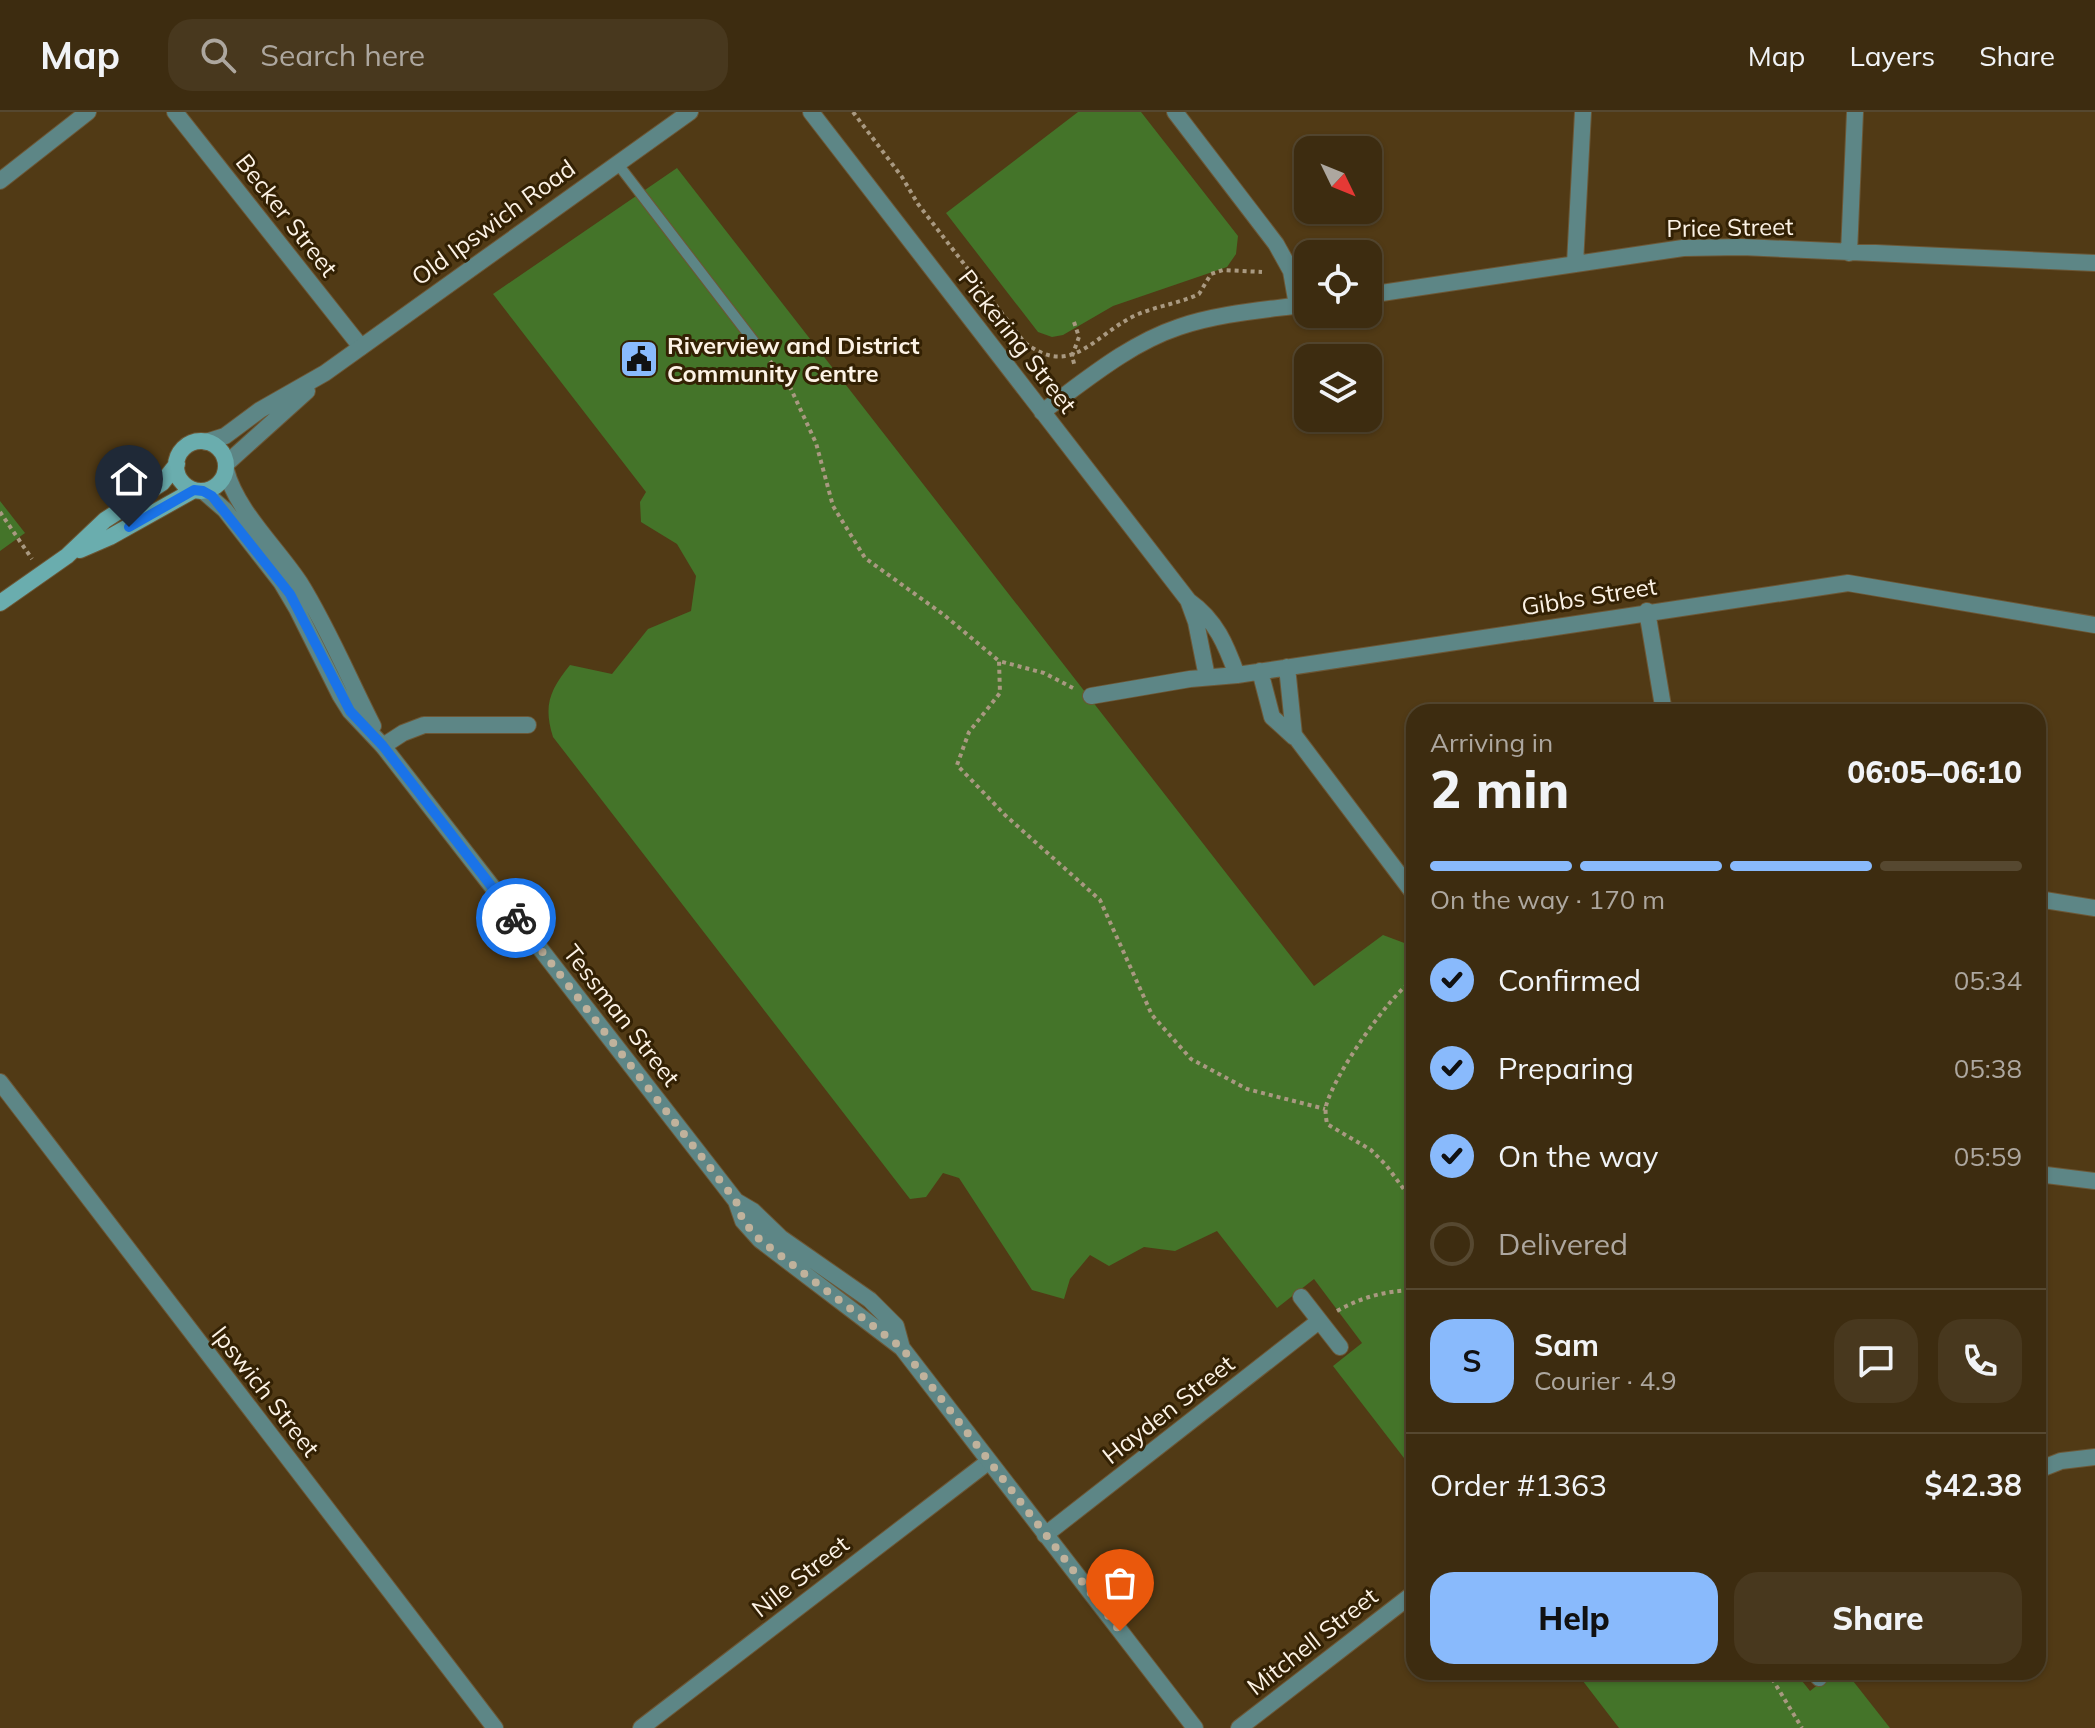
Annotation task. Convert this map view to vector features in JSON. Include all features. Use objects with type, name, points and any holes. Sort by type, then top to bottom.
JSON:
[{"type":"main road","points":[[67,556],[199,490],[218,485],[226,467],[220,450],[206,442],[190,444],[178,456],[181,480],[199,490]]},
{"type":"main road","points":[[0,603],[67,556],[105,520],[162,483],[177,464]]},
{"type":"street","points":[[0,181],[88,112]]},
{"type":"street","name":"Becker Street","points":[[175,112],[361,347]]},
{"type":"street","name":"Old Ipswich Road","points":[[206,442],[225,436],[260,410],[325,373],[690,112]]},
{"type":"street","name":"Pickering Street","points":[[811,112],[1188,600],[1216,628],[1237,675]]},
{"type":"street","points":[[1575,264],[1583,112]]},
{"type":"street","points":[[1849,253],[1855,112]]},
{"type":"street","points":[[1181,114],[1280,251],[1294,280]]},
{"type":"street","name":"Price Street","points":[[1382,293],[1683,248],[1742,247],[2095,263]]},
{"type":"street","points":[[1042,412],[1129,350],[1180,327],[1294,305]]},
{"type":"street","name":"Old Ipswich Road","points":[[226,467],[238,451],[262,434],[325,373]]},
{"type":"street","name":"Tessman Street","points":[[226,467],[229,483],[239,500],[311,601],[383,746]]},
{"type":"street","name":"Tessman Street","points":[[199,490],[225,510],[290,594],[350,711],[383,746],[736,1201],[743,1221],[760,1240],[902,1348],[1195,1728]]},
{"type":"street","name":"Gibbs Street","points":[[1091,696],[1848,583],[2095,625]]},
{"type":"street","name":"Pickering Street","points":[[1188,600],[1196,622],[1207,677]]},
{"type":"street","points":[[1647,611],[1663,704]]},
{"type":"street","points":[[1287,667],[1291,730],[1406,883]]},
{"type":"street","points":[[1260,671],[1272,717],[1298,741]]},
{"type":"street","points":[[383,746],[403,733],[424,725],[528,725]]},
{"type":"street","points":[[2046,900],[2095,908]]},
{"type":"street","name":"Ipswich Street","points":[[0,1082],[495,1728]]},
{"type":"street","points":[[2046,1175],[2095,1181]]},
{"type":"street","points":[[1301,1297],[1340,1347]]},
{"type":"street","name":"Hayden Street","points":[[1045,1535],[1319,1321]]},
{"type":"street","points":[[2046,1467],[2061,1461],[2095,1457]]},
{"type":"street","name":"Nile Street","points":[[641,1728],[988,1462]]},
{"type":"street","name":"Mitchell Street","points":[[1239,1728],[1406,1599]]},
{"type":"lane","points":[[617,163],[759,348]]},
{"type":"path","points":[[853,112],[902,177],[918,204],[1024,342],[1037,352],[1050,357],[1072,356],[1131,317],[1199,294],[1211,274],[1223,270],[1262,272]]},
{"type":"path","points":[[1074,322],[1079,337],[1072,356],[1076,369]]},
{"type":"path","points":[[759,348],[791,389],[816,443],[833,506],[865,558],[944,615],[999,661],[1044,673],[1091,696]]},
{"type":"path","points":[[0,512],[41,574]]},
{"type":"path","points":[[999,661],[1000,693],[969,732],[957,765],[1005,815],[1100,900],[1152,1015],[1191,1059],[1247,1089],[1325,1109]]},
{"type":"path","points":[[1406,987],[1392,1000],[1354,1052],[1325,1109],[1327,1124],[1371,1150],[1406,1192]]},
{"type":"path","points":[[1319,1321],[1360,1298],[1406,1290]]},
{"type":"path","points":[[1773,1680],[1802,1728]]},
{"type":"green space","points":[[1078,112],[1141,112],[1238,236],[1236,254],[1227,267],[1113,306],[1063,335],[1052,337],[1038,332],[946,213]]},
{"type":"green space","points":[[677,168],[1314,986],[1383,935],[1406,944],[1406,1461],[1333,1366],[1362,1343],[1314,1279],[1277,1308],[1217,1231],[1175,1251],[1144,1247],[1109,1266],[1090,1255],[1070,1279],[1064,1299],[1032,1290],[959,1178],[943,1173],[926,1197],[910,1199],[553,737],[550,698],[570,665],[612,674],[648,629],[691,611],[696,576],[677,544],[641,522],[640,502],[646,492],[493,294]]},
{"type":"green space","points":[[0,501],[25,533],[0,551]]},
{"type":"green space","points":[[1582,1680],[1801,1680],[1810,1691],[1824,1680],[1852,1680],[1890,1728],[1619,1728]]},
{"type":"way so far","points":[[516,918],[736,1201],[743,1221],[780,1257],[902,1348],[1120,1631]]},
{"type":"place","name":"Riverview and District Community Centre","points":[[639,359]]},
{"type":"route","points":[[129,527],[194,490],[212,496],[290,594],[350,711],[383,746],[516,918]]}]
